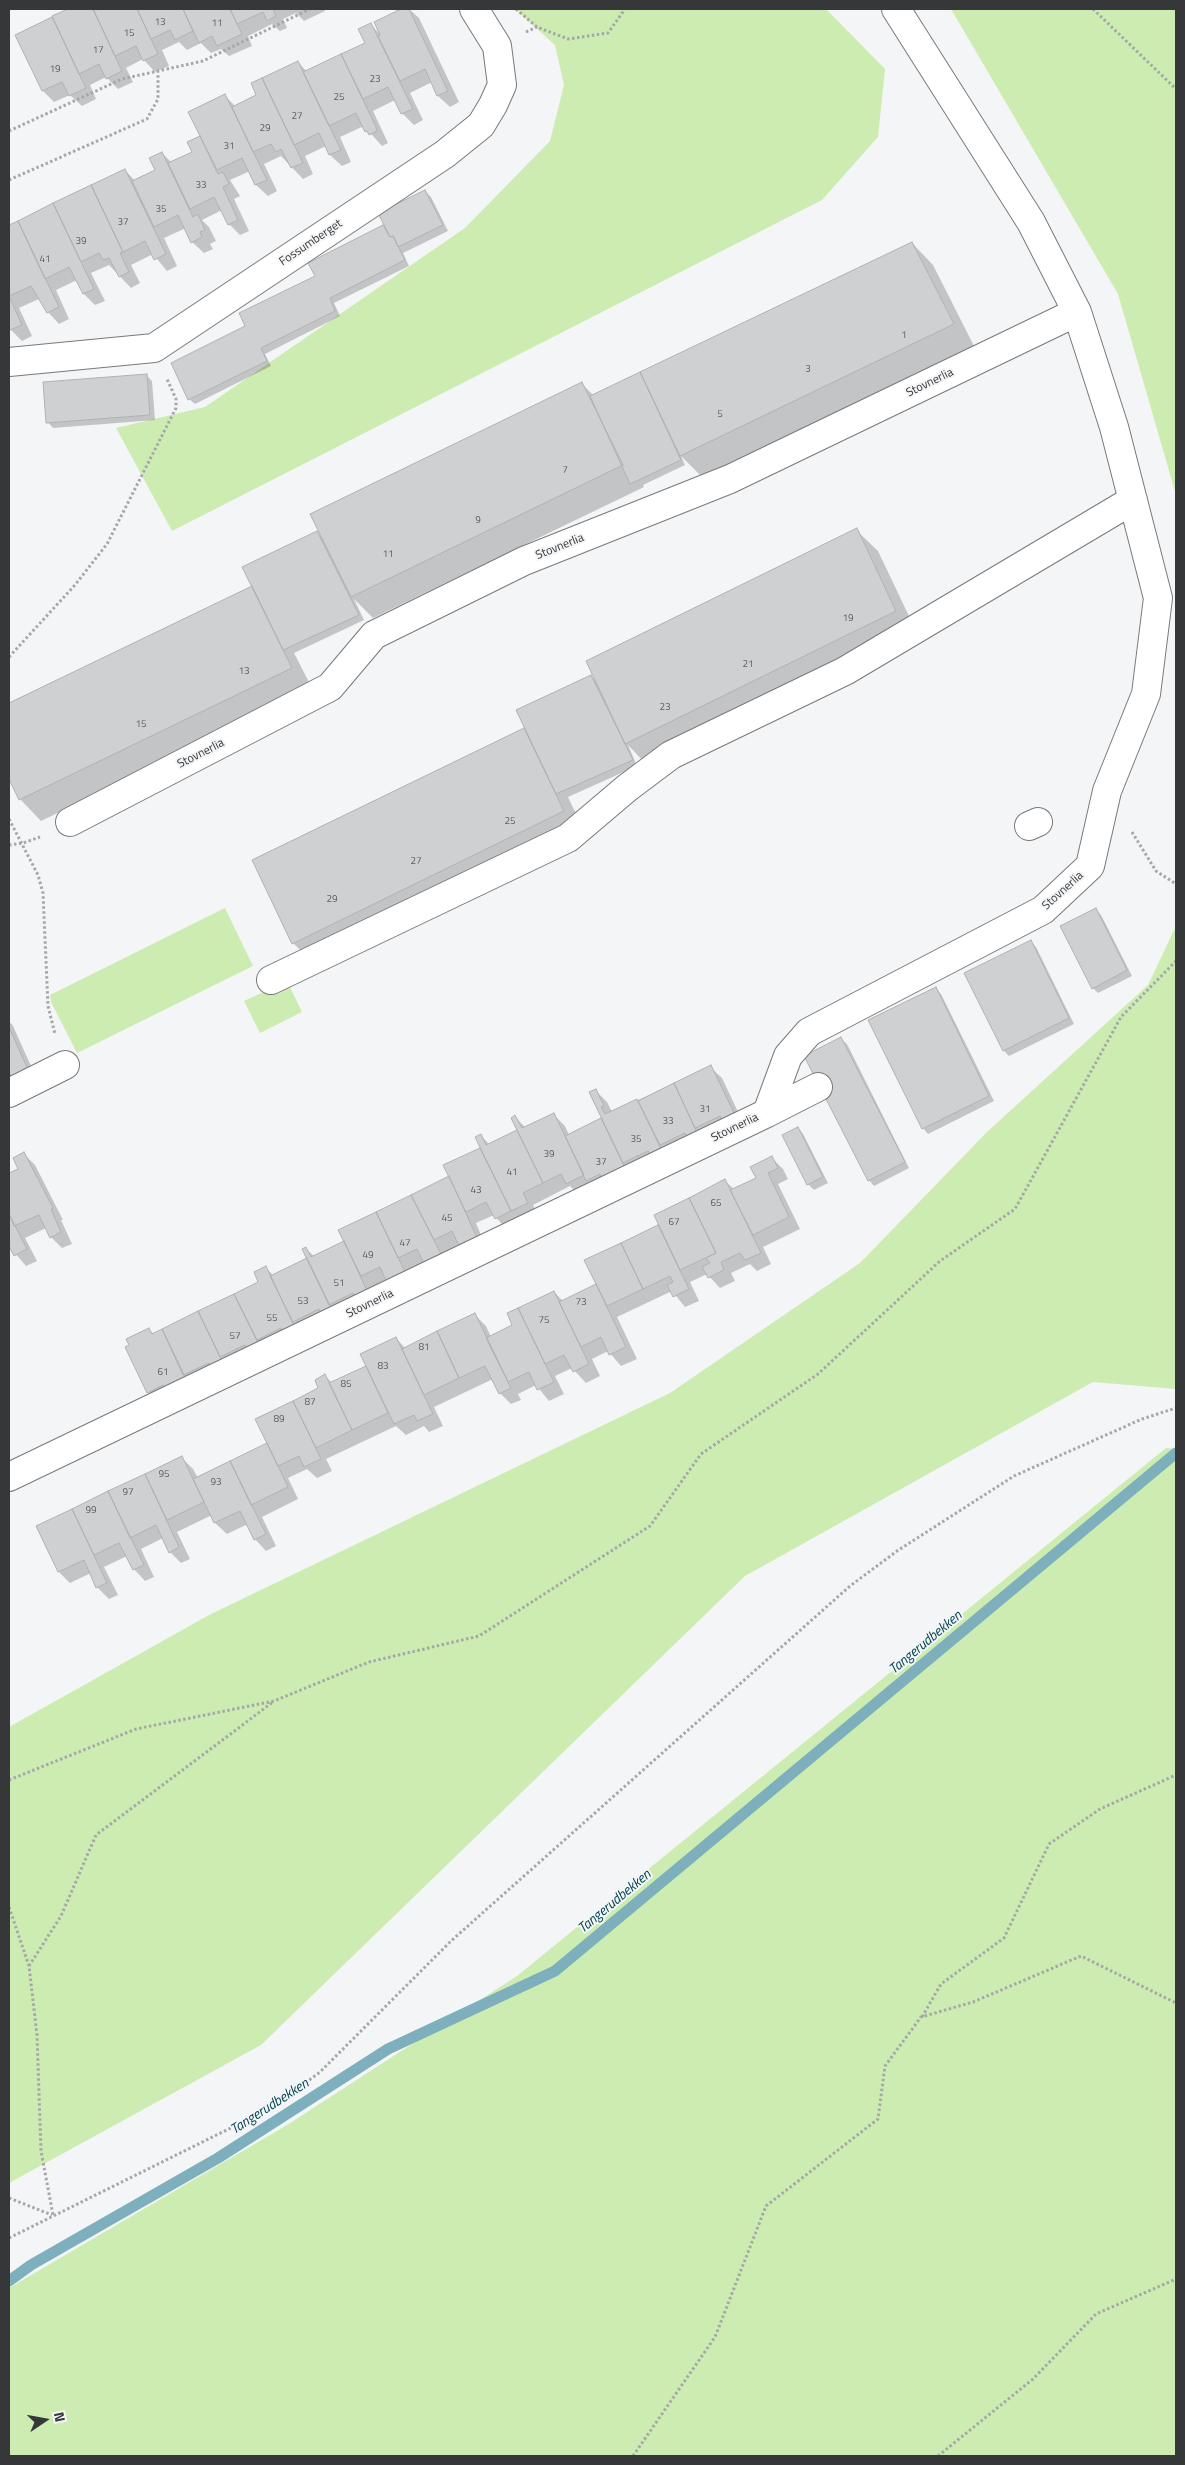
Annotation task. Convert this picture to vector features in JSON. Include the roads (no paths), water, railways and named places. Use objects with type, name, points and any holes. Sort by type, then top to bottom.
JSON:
[{"type":"street","name":"Fossumberget","points":[[9,362],[154,348],[445,154],[481,125],[493,106],[502,86],[497,46],[474,9]]},
{"type":"street","name":"Stovnerlia","points":[[9,1477],[767,1113],[788,1056],[809,1032],[1043,910],[1090,866],[1107,791],[1146,694],[1158,598],[1114,427],[1077,312],[1031,222],[896,9]]},
{"type":"street","name":"Stovnerlia","points":[[70,822],[330,687],[374,635],[524,561],[730,479],[1077,312]]},
{"type":"street","points":[[271,980],[568,838],[627,788],[671,755],[845,671],[1133,500]]},
{"type":"street","points":[[9,1093],[65,1065]]},
{"type":"street","points":[[767,1113],[818,1087]]},
{"type":"waterway","name":"Tangerudbekken","points":[[9,2281],[31,2265],[218,2158],[388,2049],[555,1971],[1176,1453]]}]
